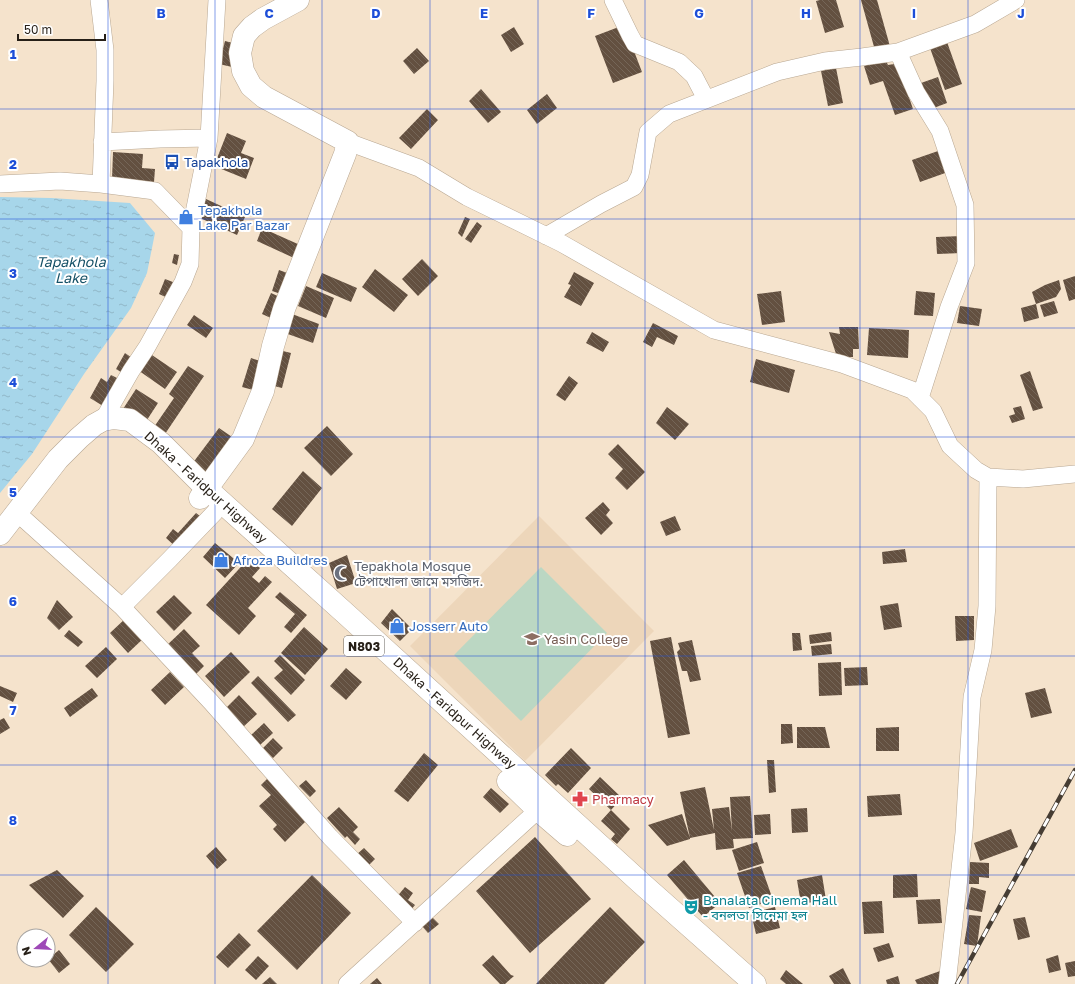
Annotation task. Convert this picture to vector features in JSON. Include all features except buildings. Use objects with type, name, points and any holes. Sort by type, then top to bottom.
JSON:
[{"type":"main road","points":[[208,500],[243,439],[263,391],[284,309],[345,154],[348,142],[264,97],[251,86],[243,71],[240,53],[244,36],[252,27],[263,19],[298,0]]},
{"type":"main road","name":"Dhaka - Faridpur Highway","points":[[103,420],[114,418],[130,420],[161,443],[208,500]]},
{"type":"main road","points":[[0,534],[58,459],[79,438],[94,425],[103,420]]},
{"type":"main road","name":"Dhaka - Faridpur Highway","points":[[0,550],[65,466],[85,445],[107,432],[125,431],[155,451],[299,588],[342,618],[543,804],[638,888],[755,984]]},
{"type":"main road","name":"Dhaka - Faridpur Highway","points":[[638,888],[735,984]]},
{"type":"street","points":[[99,0],[105,50],[101,184]]},
{"type":"street","points":[[103,420],[131,371],[147,347],[183,282],[190,264],[191,228],[209,138],[217,0]]},
{"type":"street","points":[[613,0],[635,44],[678,62],[694,76],[706,99]]},
{"type":"street","points":[[546,236],[601,204],[634,187],[640,175],[648,132],[669,114],[777,72],[825,61],[898,52],[975,24],[1016,0]]},
{"type":"street","points":[[898,52],[916,92],[940,131],[965,205],[966,263],[949,307],[920,398]]},
{"type":"street","points":[[102,142],[209,138]]},
{"type":"street","points":[[348,142],[419,168],[467,197],[568,247],[714,330],[842,364],[912,390],[933,411],[950,446],[976,470],[988,477],[1023,479],[1075,474]]},
{"type":"street","points":[[0,184],[60,181],[101,184],[155,191],[191,228]]},
{"type":"street","points":[[947,984],[964,833],[972,697],[983,650],[987,606],[988,477]]},
{"type":"street","points":[[122,607],[170,559],[208,500]]},
{"type":"street","points":[[24,519],[122,607],[211,702],[330,837],[415,923]]},
{"type":"street","points":[[347,984],[543,804]]},
{"type":"shaded area","name":"Yasin College","points":[[539,516],[654,631],[525,761],[410,646]]},
{"type":"green space","points":[[541,567],[607,633],[521,721],[454,655]]},
{"type":"water","name":"Tapakhola Lake","points":[[0,197],[51,198],[130,203],[155,233],[147,273],[131,308],[84,374],[32,454],[0,493]]},
{"type":"railway","points":[[957,984],[1075,770]]},
{"type":"place","name":"Tapakhola","points":[[172,162]]},
{"type":"place","name":"Tepakhola Lake Par Bazar","points":[[186,217]]},
{"type":"place","name":"Afroza Buildres","points":[[221,560]]},
{"type":"place","name":"Tepakhola Mosque টেপাখোলা জামে মসজিদ.","points":[[342,573]]},
{"type":"place","name":"Josserr Auto","points":[[397,626]]},
{"type":"place","name":"Yasin College","points":[[532,639]]},
{"type":"place","name":"Pharmacy","points":[[580,799]]},
{"type":"place","name":"Banalata Cinema Hall - বনলতা সিনেমা হল","points":[[691,907]]}]
